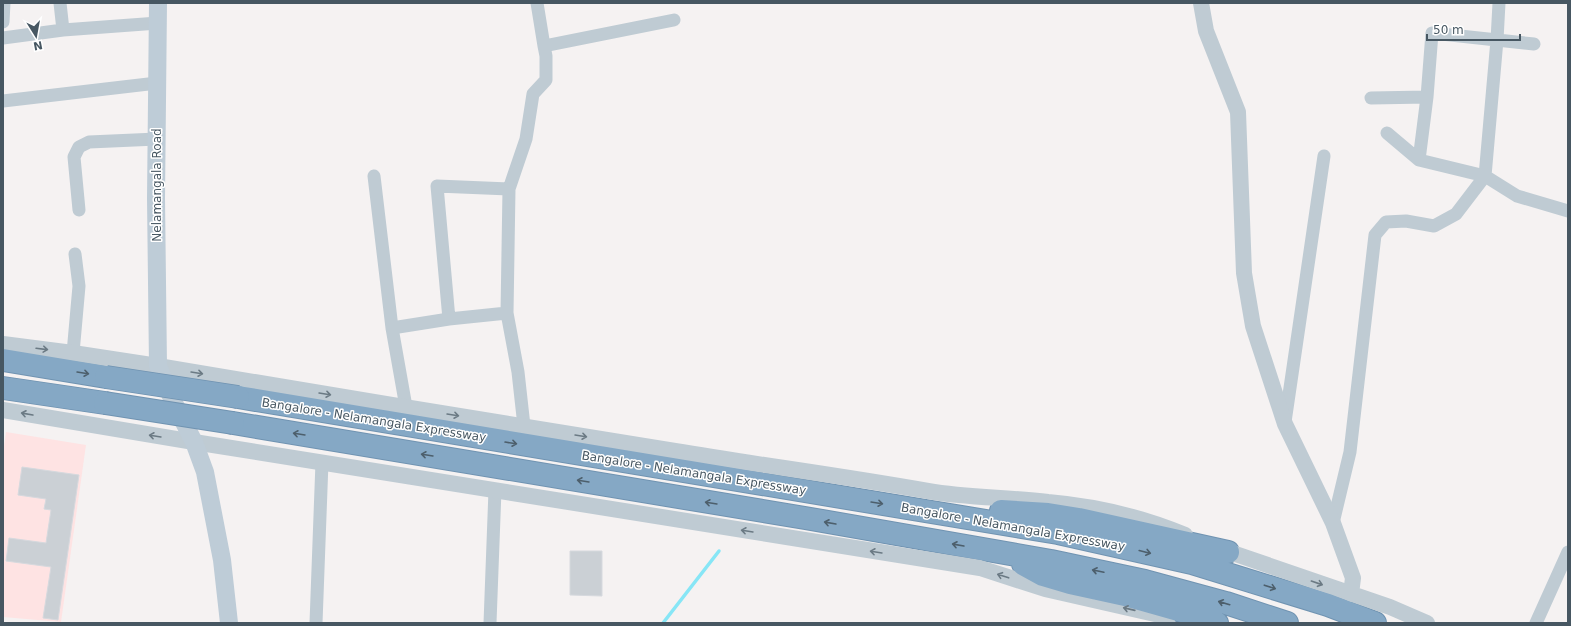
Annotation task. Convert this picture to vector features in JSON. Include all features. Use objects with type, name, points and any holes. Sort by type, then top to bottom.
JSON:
[{"type":"highway","name":"Bangalore - Nelamangala Expressway","points":[[3,360],[238,397],[802,492],[942,513],[1058,533],[1192,563],[1328,605],[1375,623]]},
{"type":"highway","name":"Bangalore - Nelamangala Expressway","points":[[3,388],[233,423],[1050,561],[1145,581],[1226,603],[1288,623]]},
{"type":"highway","points":[[942,513],[1012,511],[1048,514],[1079,519],[1228,552]]},
{"type":"highway","points":[[996,552],[1057,579],[1204,617],[1217,623]]},
{"type":"main road","name":"Nelamangala Road","points":[[158,3],[158,366]]},
{"type":"main road","points":[[158,366],[173,402],[194,442],[205,472],[222,560],[229,623]]},
{"type":"street","points":[[3,22],[5,11],[4,3]]},
{"type":"street","points":[[60,3],[63,30]]},
{"type":"street","points":[[524,426],[518,372],[507,313],[509,189],[526,140],[534,94],[546,80],[546,56],[537,3]]},
{"type":"street","points":[[1201,3],[1206,31],[1238,112],[1244,274],[1253,326],[1285,424],[1333,523],[1354,578],[1351,594]]},
{"type":"street","points":[[1333,523],[1350,452],[1375,234],[1386,222],[1406,222],[1434,226],[1456,214],[1484,176],[1497,40],[1498,3]]},
{"type":"street","points":[[544,46],[674,20]]},
{"type":"street","points":[[3,38],[63,30],[158,23]]},
{"type":"street","points":[[1419,160],[1427,97],[1432,33],[1534,44]]},
{"type":"street","points":[[3,101],[157,83]]},
{"type":"street","points":[[1371,98],[1427,97]]},
{"type":"street","points":[[1387,133],[1419,160],[1484,176],[1517,196],[1568,211]]},
{"type":"street","points":[[79,210],[74,156],[79,146],[89,142],[157,139]]},
{"type":"street","points":[[1285,424],[1324,156]]},
{"type":"street","points":[[374,176],[392,328],[406,407]]},
{"type":"street","points":[[449,319],[437,186],[509,189]]},
{"type":"street","points":[[73,353],[79,286],[75,254]]},
{"type":"street","points":[[392,328],[449,319],[507,313]]},
{"type":"street","points":[[3,344],[158,366],[685,453],[864,480],[952,496],[1048,502],[1130,516],[1162,525],[1228,552],[1390,607],[1427,623]]},
{"type":"street","points":[[3,410],[980,568],[1045,590],[1194,623]]},
{"type":"street","points":[[316,623],[322,462]]},
{"type":"street","points":[[490,623],[495,490]]},
{"type":"street","points":[[1536,623],[1568,552]]},
{"type":"shaded area","points":[[6,432],[86,445],[61,622],[3,617],[3,453]]},
{"type":"building","points":[[22,467],[79,475],[58,620],[43,618],[51,567],[6,561],[9,538],[46,543],[51,510],[44,509],[46,499],[18,495]]},
{"type":"building","points":[[570,551],[602,551],[602,596],[570,595]]},
{"type":"waterway","points":[[663,623],[719,551]]}]
